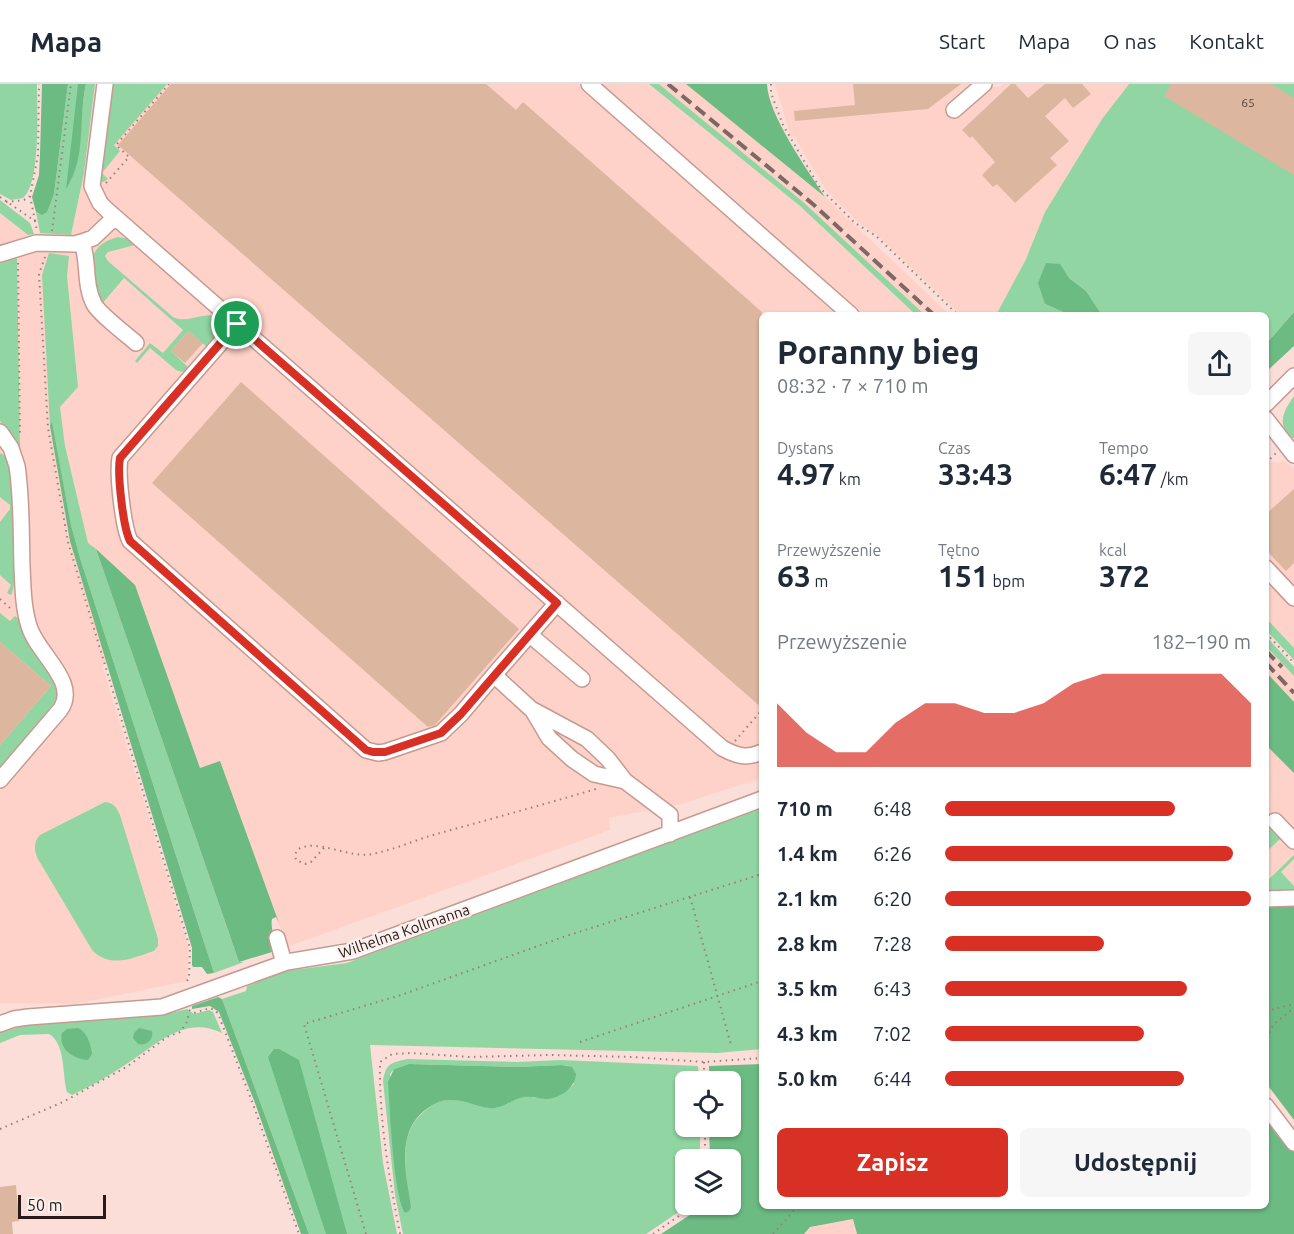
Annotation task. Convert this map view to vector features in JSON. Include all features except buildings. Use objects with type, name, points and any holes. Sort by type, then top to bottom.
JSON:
[{"type":"street","points":[[105,84],[92,186],[99,203],[722,748],[739,757],[759,753]]},
{"type":"street","points":[[589,84],[848,312]]},
{"type":"street","points":[[954,110],[984,84]]},
{"type":"street","points":[[0,254],[36,243],[75,244],[82,242],[93,238],[115,217]]},
{"type":"street","points":[[82,242],[89,288],[94,303],[136,343]]},
{"type":"street","points":[[237,324],[120,458],[121,489],[127,534],[130,541],[366,750],[385,752],[441,733],[461,714],[557,603]]},
{"type":"street","points":[[1269,401],[1294,376]]},
{"type":"street","points":[[1269,423],[1294,455]]},
{"type":"street","points":[[0,432],[18,466],[24,603],[29,628],[61,678],[67,695],[60,710],[0,780]]},
{"type":"street","points":[[1269,570],[1294,598]]},
{"type":"street","points":[[530,635],[582,679]]},
{"type":"street","points":[[494,675],[531,709],[587,739],[608,759],[625,781],[670,815],[672,821],[670,834]]},
{"type":"street","points":[[531,709],[549,738],[572,759],[594,774],[625,781]]},
{"type":"street","name":"Wilhelma Kollmanna","points":[[1,1018],[162,1007],[284,963],[353,951],[759,801]]},
{"type":"street","points":[[1275,821],[1294,841]]},
{"type":"street","points":[[1269,899],[1294,898]]},
{"type":"street","points":[[278,938],[284,963]]},
{"type":"street","points":[[1269,1110],[1294,1143]]},
{"type":"path","points":[[37,227],[30,196],[38,156],[39,84]]},
{"type":"path","points":[[71,84],[50,244],[39,274],[50,440],[68,542],[190,948],[189,978],[182,988]]},
{"type":"path","points":[[100,184],[106,183],[129,157],[116,145],[169,84]]},
{"type":"path","points":[[771,84],[771,93],[783,125],[820,188],[855,223],[876,236],[955,312]]},
{"type":"path","points":[[6,202],[24,200],[30,196]]},
{"type":"path","points":[[0,197],[35,221]]},
{"type":"path","points":[[18,255],[20,444]]},
{"type":"path","points":[[1269,458],[1276,453]]},
{"type":"path","points":[[0,599],[14,611]]},
{"type":"path","points":[[1269,636],[1294,663]]},
{"type":"path","points":[[731,745],[759,713]]},
{"type":"path","points":[[324,848],[305,864],[296,860],[295,855],[301,847],[316,846],[359,855],[375,854],[423,838],[603,787]]},
{"type":"path","points":[[366,1234],[304,1024],[401,995],[566,936],[759,875]]},
{"type":"path","points":[[690,897],[731,1045]]},
{"type":"path","points":[[580,1042],[759,982]]},
{"type":"path","points":[[1269,1010],[1294,1004]]},
{"type":"path","points":[[0,1129],[63,1102],[128,1066],[167,1037],[180,1032],[187,1022],[188,1008],[194,1013],[210,1008],[216,1011],[219,1017],[253,1104],[299,1234]]},
{"type":"path","points":[[1269,1033],[1274,1024],[1294,1008]]},
{"type":"path","points":[[400,1234],[386,1154],[380,1078],[380,1062],[392,1054],[470,1057],[549,1055],[633,1057],[704,1062],[759,1058]]},
{"type":"path","points":[[704,1062],[704,1071]]},
{"type":"path","points":[[773,1234],[795,1209]]},
{"type":"path","points":[[653,1234],[680,1215]]},
{"type":"shaded area","points":[[95,84],[649,84],[800,206],[913,312],[759,312],[759,779],[681,804],[609,818],[610,830],[287,947],[220,762],[200,768],[156,647],[102,665],[189,948],[187,981],[75,1004],[0,1003],[0,213],[28,235],[40,233],[71,235],[84,173]]},
{"type":"shaded area","points":[[659,84],[686,84],[825,197],[947,312],[922,312],[802,201]]},
{"type":"shaded area","points":[[775,84],[971,84],[966,88],[974,100],[992,87],[1004,84],[1129,84],[1102,119],[1045,212],[1026,259],[998,312],[958,312],[876,234],[860,224],[826,190],[794,136],[791,137]]},
{"type":"shaded area","points":[[1283,460],[1294,468],[1294,648],[1269,621],[1269,461],[1278,463]]},
{"type":"shaded area","points":[[1269,649],[1294,676],[1294,702],[1269,675]]},
{"type":"shaded area","points":[[1269,748],[1294,773],[1294,892],[1269,892]]},
{"type":"shaded area","points":[[854,1219],[857,1234],[804,1234],[809,1227]]},
{"type":"green space","points":[[0,84],[37,84],[37,144],[33,177],[29,190],[23,198],[11,200],[0,194]]},
{"type":"green space","points":[[42,84],[68,84],[54,194],[47,212],[42,215],[36,212],[32,197],[39,175]]},
{"type":"green space","points":[[68,84],[79,84],[70,182],[79,146],[86,84],[95,84],[84,173],[71,235],[40,233],[36,212],[39,214],[54,194]]},
{"type":"green space","points":[[78,84],[86,84],[79,151],[73,177],[66,189]]},
{"type":"green space","points":[[112,84],[167,84],[114,145],[120,151],[102,173],[108,179],[103,182],[99,180]]},
{"type":"green space","points":[[649,84],[659,84],[802,201],[922,312],[913,312],[800,206]]},
{"type":"green space","points":[[686,84],[767,84],[769,97],[781,126],[825,197]]},
{"type":"green space","points":[[1129,84],[1294,84],[1294,312],[1269,341],[1269,312],[1100,312],[1086,291],[1069,278],[1045,304],[1063,312],[998,312],[1026,259],[1045,212],[1102,119]]},
{"type":"green space","points":[[0,200],[30,223],[34,234],[28,235],[0,213]]},
{"type":"green space","points":[[118,237],[136,243],[108,252],[105,256],[108,261],[173,317],[183,319],[211,315],[217,316],[221,321],[219,332],[207,347],[188,331],[171,351],[189,368],[186,371],[176,370],[150,348],[137,363],[135,361],[150,343],[163,353],[183,330],[124,278],[101,305],[97,299],[92,261],[94,253],[106,241]]},
{"type":"green space","points":[[49,253],[69,256],[67,276],[78,387],[60,407],[65,446],[88,543],[96,549],[239,962],[244,962],[214,973],[71,525],[52,423],[50,426],[42,275]]},
{"type":"green space","points":[[17,256],[20,451],[0,421],[0,261]]},
{"type":"green space","points":[[1046,263],[1060,264],[1069,278],[1086,291],[1100,312],[1063,312],[1045,304],[1038,283]]},
{"type":"green space","points":[[1294,312],[1294,346],[1269,369],[1269,341]]},
{"type":"green space","points":[[1294,396],[1293,438],[1284,428],[1283,418]]},
{"type":"green space","points":[[52,422],[71,525],[80,558],[214,973],[207,974],[202,967],[192,965],[192,948],[70,541],[50,426]]},
{"type":"green space","points":[[0,453],[7,457],[13,505],[15,570],[11,595],[7,593],[11,585],[0,575],[0,522],[10,509],[10,505],[0,497]]},
{"type":"green space","points":[[96,549],[135,585],[200,768],[220,761],[279,923],[276,917],[272,919],[276,949],[272,952],[239,962]]},
{"type":"green space","points":[[0,613],[10,621],[15,616],[19,619],[26,638],[53,679],[56,685],[53,686],[57,687],[57,690],[53,705],[0,768],[0,745],[51,686],[0,642]]},
{"type":"green space","points":[[1269,621],[1294,648],[1294,660],[1269,633]]},
{"type":"green space","points":[[1269,639],[1294,667],[1294,676],[1269,649]]},
{"type":"green space","points":[[1269,675],[1294,702],[1294,773],[1269,748]]},
{"type":"green space","points":[[105,802],[115,806],[120,815],[158,939],[158,946],[154,951],[114,961],[99,956],[92,950],[38,859],[35,850],[36,841],[40,835]]},
{"type":"green space","points":[[759,808],[759,1049],[717,1053],[370,1045],[383,1163],[397,1234],[309,1234],[222,999],[246,991],[247,986],[285,971],[347,963]]},
{"type":"green space","points":[[1271,827],[1285,843],[1280,839],[1269,849],[1269,828]]},
{"type":"green space","points":[[1294,855],[1294,859],[1281,872],[1294,886],[1294,892],[1269,894],[1269,879]]},
{"type":"green space","points":[[1294,904],[1294,1120],[1269,1087],[1269,906]]},
{"type":"green space","points":[[218,997],[222,999],[309,1234],[301,1234],[255,1103],[219,1012],[210,1006],[192,1009],[192,1006]]},
{"type":"green space","points":[[187,1009],[194,1014],[209,1010],[213,1012],[222,1033],[208,1028],[195,1027],[170,1035],[112,1073],[72,1095],[67,1092],[65,1085],[61,1052],[49,1034],[20,1035],[0,1043],[0,1033],[23,1026],[167,1014]]},
{"type":"green space","points":[[78,1028],[84,1032],[90,1042],[92,1054],[88,1060],[72,1055],[62,1044],[62,1033],[67,1029]]},
{"type":"green space","points":[[139,1028],[152,1031],[151,1040],[138,1044],[133,1038]]},
{"type":"green space","points":[[274,1049],[279,1049],[299,1060],[347,1234],[326,1234],[268,1057]]},
{"type":"green space","points":[[407,1059],[517,1062],[560,1060],[698,1066],[698,1071],[675,1071],[675,1137],[700,1137],[700,1149],[675,1149],[675,1214],[646,1234],[403,1234],[395,1195],[383,1081],[388,1067]],"holes":[[[409,1064],[517,1067],[568,1066],[574,1084],[556,1095],[541,1098],[522,1097],[497,1108],[465,1101],[442,1101],[420,1115],[408,1135],[406,1146],[408,1195],[390,1074],[394,1069]]]},
{"type":"green space","points":[[409,1064],[517,1067],[562,1065],[572,1067],[576,1074],[570,1088],[552,1098],[524,1097],[494,1108],[446,1100],[428,1108],[418,1117],[407,1140],[405,1167],[411,1207],[405,1213],[395,1170],[388,1082],[394,1069]]},
{"type":"green space","points":[[759,1064],[759,1209],[1269,1209],[1269,1118],[1294,1151],[1294,1234],[857,1234],[853,1219],[810,1227],[804,1234],[661,1234],[690,1215],[741,1215],[741,1149],[710,1149],[709,1137],[741,1137],[741,1071],[709,1071],[709,1066]]},
{"type":"railway","points":[[668,84],[814,205],[931,312]]},
{"type":"railway","points":[[1269,654],[1282,667]]},
{"type":"railway","points":[[1269,666],[1294,693]]},
{"type":"route","points":[[237,324],[557,603],[461,714],[441,733],[385,752],[366,750],[130,541],[123,501],[120,458],[237,324]]}]
